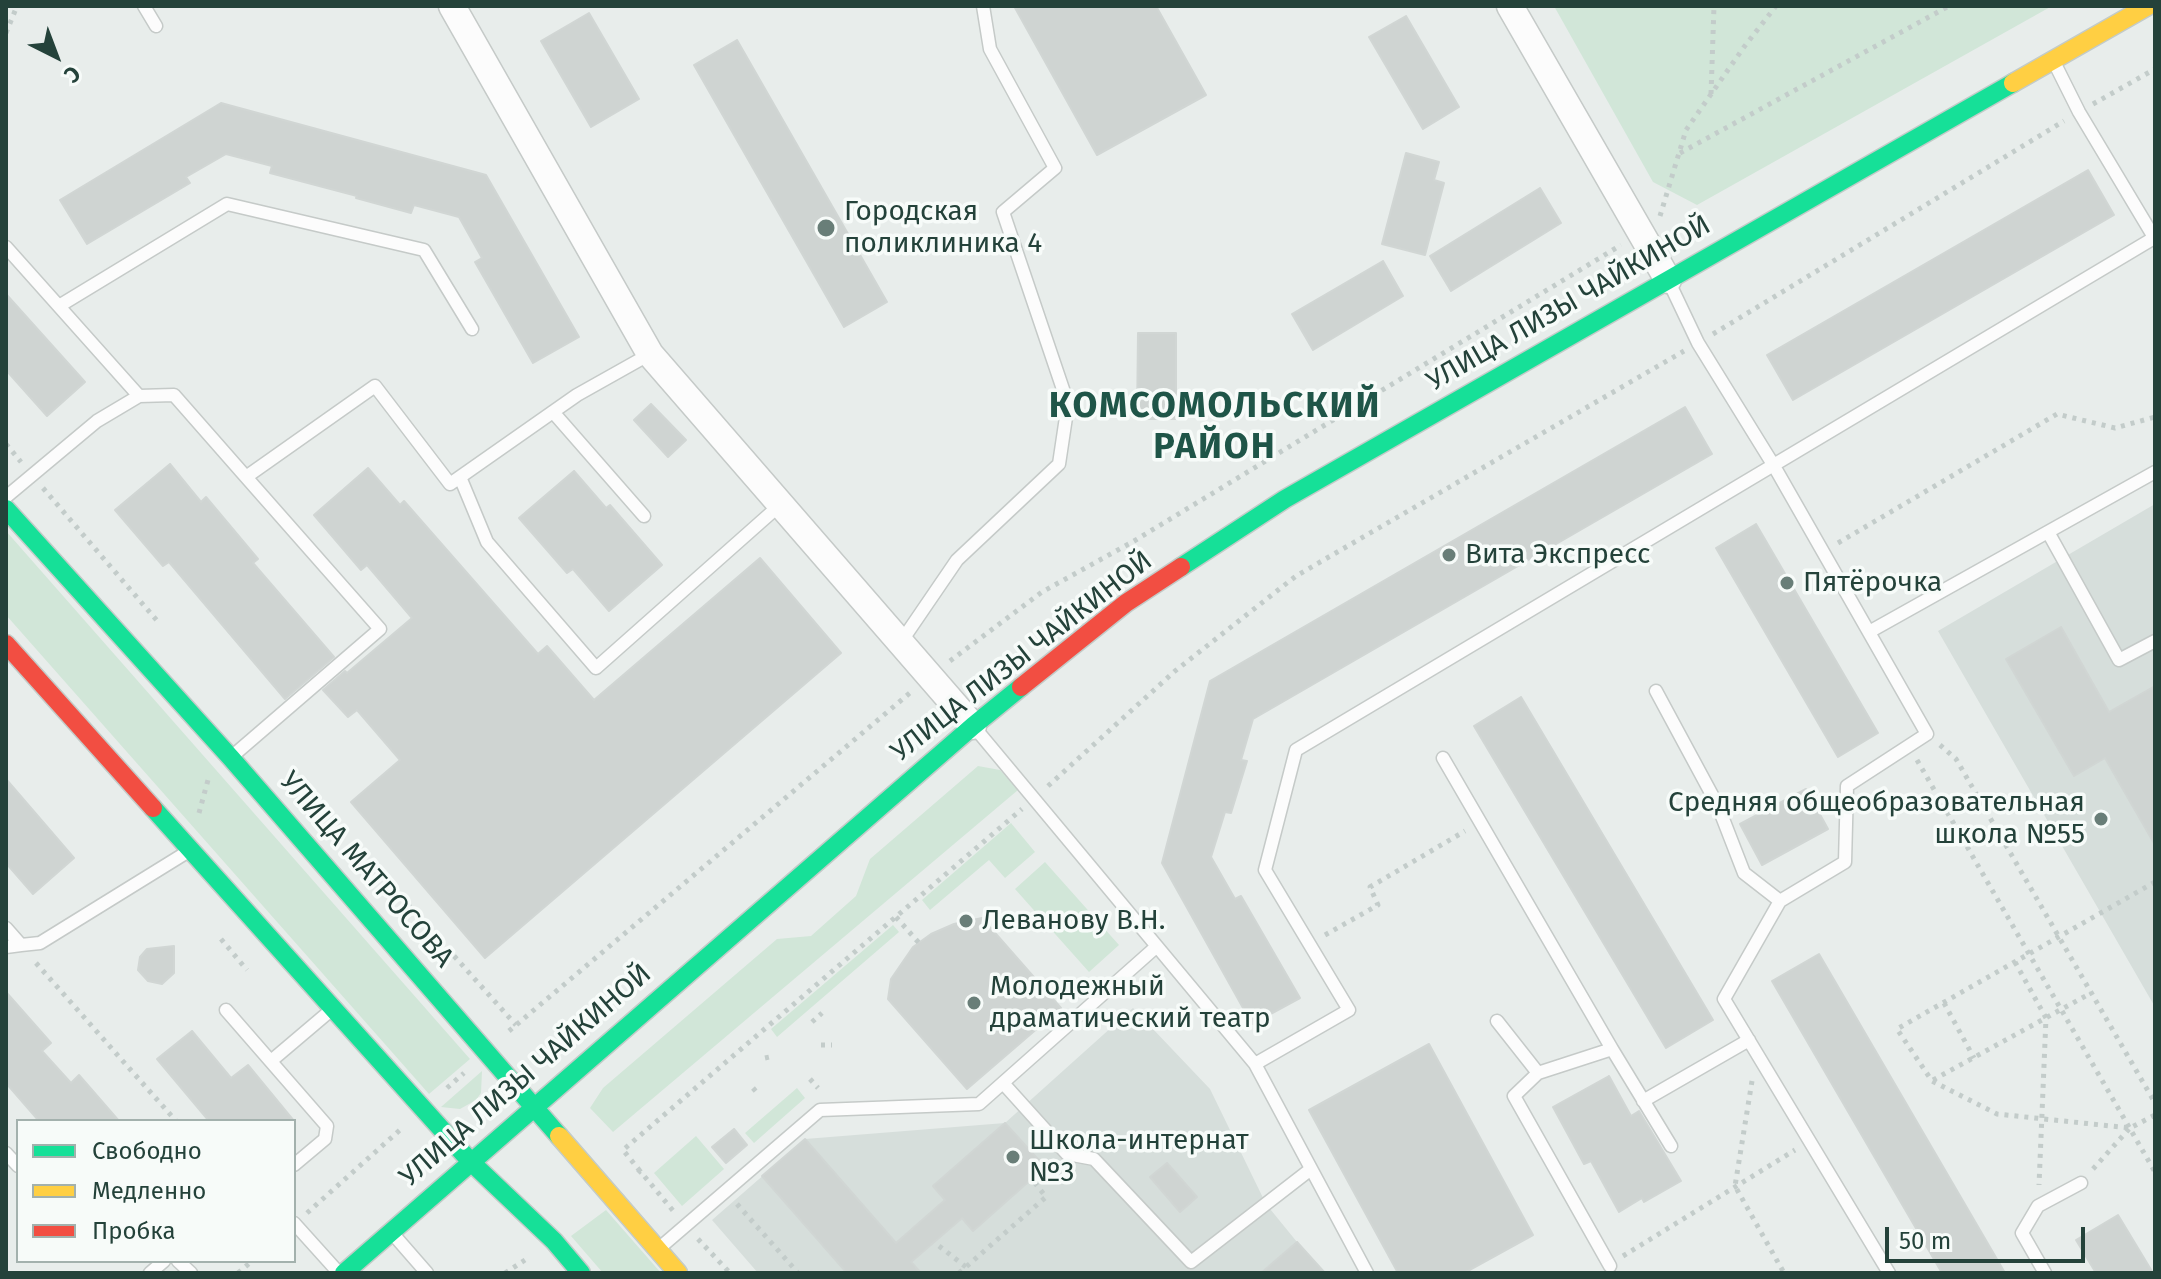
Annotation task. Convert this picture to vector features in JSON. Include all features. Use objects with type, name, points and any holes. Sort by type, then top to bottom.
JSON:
[{"type":"main road","name":"УЛИЦА ЛИЗЫ ЧАЙКИНОЙ","points":[[342,1273],[973,726],[1126,603],[1285,499],[2148,6]]},
{"type":"main road","name":"УЛИЦА МАТРОСОВА","points":[[6,509],[224,751],[678,1273]]},
{"type":"main road","points":[[6,644],[423,1110],[471,1162],[554,1241],[581,1273]]},
{"type":"street","points":[[452,6],[650,354],[973,726]]},
{"type":"street","points":[[1510,6],[1668,280]]},
{"type":"lane","points":[[144,6],[156,26]]},
{"type":"lane","points":[[901,642],[957,560],[1059,464],[1068,404],[1003,212],[1055,168],[990,49],[983,6]]},
{"type":"lane","points":[[1255,1064],[1349,1010],[1265,870],[1296,750],[2155,238],[2079,112],[2053,62]]},
{"type":"lane","points":[[59,306],[227,204],[424,250],[472,329]]},
{"type":"lane","points":[[6,247],[139,396]]},
{"type":"lane","points":[[1668,280],[1698,343],[1774,466],[1927,734],[1847,786],[1845,862],[1780,901],[1724,999],[1889,1273]]},
{"type":"lane","points":[[246,477],[375,386],[450,484],[553,412],[650,354]]},
{"type":"lane","points":[[6,497],[97,421],[139,396],[174,395],[380,629],[224,751]]},
{"type":"lane","points":[[553,412],[644,516]]},
{"type":"lane","points":[[1869,632],[2155,472]]},
{"type":"lane","points":[[460,477],[487,542],[596,668],[781,504]]},
{"type":"lane","points":[[2048,532],[2119,660],[2155,641]]},
{"type":"lane","points":[[1656,691],[1718,806],[1744,873],[1780,901]]},
{"type":"lane","points":[[973,726],[1255,1064],[1367,1273]]},
{"type":"lane","points":[[1443,758],[1671,1146]]},
{"type":"lane","points":[[6,947],[40,943],[189,850]]},
{"type":"lane","points":[[6,928],[21,945]]},
{"type":"lane","points":[[658,1250],[820,1110],[979,1104],[1156,947]]},
{"type":"lane","points":[[271,1061],[332,1009]]},
{"type":"lane","points":[[226,1010],[327,1126],[325,1139],[296,1163]]},
{"type":"lane","points":[[1497,1021],[1538,1073]]},
{"type":"lane","points":[[1643,1101],[1753,1046]]},
{"type":"lane","points":[[1610,1266],[1514,1096],[1538,1073],[1612,1049]]},
{"type":"lane","points":[[1003,1083],[1067,1154],[1094,1159],[1191,1262],[1311,1169]]},
{"type":"lane","points":[[2045,1273],[2022,1233],[2038,1206],[2081,1183]]},
{"type":"lane","points":[[296,1225],[342,1273]]},
{"type":"lane","points":[[391,1232],[427,1273]]},
{"type":"path","points":[[6,33],[17,6]]},
{"type":"path","points":[[1711,95],[1714,6]]},
{"type":"path","points":[[296,1221],[516,1025],[930,676],[1042,592],[1254,469],[1659,222],[1686,130],[1776,6]]},
{"type":"path","points":[[1679,153],[1949,6]]},
{"type":"path","points":[[640,1171],[623,1150],[1033,799],[1175,671],[1296,576],[1698,343],[2155,69]]},
{"type":"path","points":[[1823,551],[2057,414],[2115,428],[2155,417]]},
{"type":"path","points":[[32,475],[164,629]]},
{"type":"path","points":[[1927,734],[1956,759],[2155,1103]]},
{"type":"path","points":[[1908,746],[2155,1172]]},
{"type":"path","points":[[189,850],[224,751]]},
{"type":"path","points":[[1310,945],[1378,905],[1370,887],[1480,822]]},
{"type":"path","points":[[2130,1128],[1997,1114],[1932,1081],[1897,1029],[2155,882]]},
{"type":"path","points":[[896,917],[919,943]]},
{"type":"path","points":[[21,945],[174,1119]]},
{"type":"path","points":[[2015,962],[2046,1018],[2038,1206]]},
{"type":"path","points":[[1932,1081],[2091,993]]},
{"type":"path","points":[[1944,1003],[1974,1058]]},
{"type":"path","points":[[812,1022],[822,1013]]},
{"type":"path","points":[[821,1045],[832,1045]]},
{"type":"path","points":[[1753,1046],[1735,1186],[1784,1273]]},
{"type":"path","points":[[765,1058],[774,1056]]},
{"type":"path","points":[[810,1079],[818,1088]]},
{"type":"path","points":[[753,1088],[759,1095]]},
{"type":"path","points":[[2081,1183],[2130,1128],[2155,1115]]},
{"type":"path","points":[[1610,1266],[1809,1141]]},
{"type":"path","points":[[959,1273],[1046,1197],[1035,1183],[1067,1154]]},
{"type":"path","points":[[726,1191],[798,1273]]},
{"type":"path","points":[[939,1246],[966,1267]]},
{"type":"shaded area","name":"Средняя общеобразовательная школа №55","points":[[2155,504],[2155,1007],[1938,631]]},
{"type":"shaded area","name":"Школа-интернат №3","points":[[1133,1008],[1210,1089],[1266,1204],[1297,1242],[1260,1273],[758,1273],[712,1220],[805,1139],[1005,1123]]},
{"type":"green space","points":[[1554,6],[2052,6],[1697,205],[1653,182]]},
{"type":"green space","points":[[6,531],[470,1059],[429,1094],[6,615]]},
{"type":"green space","points":[[978,766],[1000,770],[1018,790],[613,1132],[590,1108],[603,1088],[777,939],[811,936],[856,896],[870,859]]},
{"type":"green space","points":[[1011,823],[1035,852],[1005,878],[989,860],[930,910],[922,900]]},
{"type":"green space","points":[[1045,862],[1119,945],[1089,972],[1015,889]]},
{"type":"green space","points":[[893,925],[899,932],[777,1037],[771,1029]]},
{"type":"green space","points":[[482,1071],[481,1093],[476,1100],[460,1109],[441,1107]]},
{"type":"green space","points":[[797,1088],[805,1098],[754,1143],[745,1133]]},
{"type":"green space","points":[[696,1136],[724,1169],[682,1206],[654,1173]]},
{"type":"green space","points":[[606,1210],[661,1273],[603,1273],[571,1236]]},
{"type":"building","points":[[1014,6],[1156,6],[1206,95],[1097,155]]},
{"type":"building","points":[[589,13],[639,99],[591,127],[541,41]]},
{"type":"building","points":[[1406,16],[1459,107],[1423,129],[1369,37]]},
{"type":"building","points":[[737,40],[887,302],[844,327],[694,65]]},
{"type":"building","points":[[221,103],[486,175],[579,337],[533,363],[475,262],[482,258],[459,217],[414,205],[411,213],[270,173],[272,166],[226,154],[186,177],[190,183],[87,244],[60,200]]},
{"type":"building","points":[[1406,153],[1439,162],[1434,180],[1444,183],[1425,255],[1382,244]]},
{"type":"building","points":[[2088,170],[2114,215],[1793,400],[1767,355]]},
{"type":"building","points":[[1540,188],[1561,223],[1451,291],[1430,256]]},
{"type":"building","points":[[1383,261],[1403,296],[1313,350],[1292,314]]},
{"type":"building","points":[[6,294],[85,382],[47,416],[6,370]]},
{"type":"building","points":[[1138,333],[1176,333],[1176,419],[1137,419]]},
{"type":"building","points":[[651,404],[686,440],[668,457],[634,420]]},
{"type":"building","points":[[1685,407],[1712,454],[1253,719],[1241,760],[1247,761],[1231,813],[1225,812],[1211,857],[1235,899],[1241,896],[1300,998],[1252,1024],[1162,863],[1210,681]]},
{"type":"building","points":[[170,464],[201,502],[206,497],[258,559],[253,563],[334,657],[285,699],[169,562],[163,566],[115,510]]},
{"type":"building","points":[[368,468],[400,505],[404,501],[538,654],[547,646],[594,700],[760,558],[841,653],[485,958],[351,802],[400,760],[357,710],[348,717],[323,690],[412,618],[367,565],[361,570],[314,515]]},
{"type":"building","points":[[574,471],[606,508],[610,505],[662,565],[609,611],[573,569],[567,573],[519,518]]},
{"type":"building","points":[[1756,524],[1878,733],[1838,757],[1716,548]]},
{"type":"building","points":[[2061,627],[2109,712],[2155,686],[2155,845],[2105,758],[2074,776],[2006,659]]},
{"type":"building","points":[[1521,697],[1713,1020],[1666,1048],[1474,726]]},
{"type":"building","points":[[6,779],[74,858],[33,894],[6,863]]},
{"type":"building","points":[[1806,789],[1828,829],[1762,865],[1740,824]]},
{"type":"building","name":"Молодежный драматический театр","points":[[982,918],[1061,1008],[967,1089],[888,999],[891,979],[913,947],[931,934],[954,924]]},
{"type":"building","points":[[174,946],[174,973],[162,984],[148,981],[138,970],[140,957],[147,949]]},
{"type":"building","points":[[1819,954],[2005,1273],[1942,1273],[1772,981]]},
{"type":"building","points":[[6,992],[51,1043],[42,1051],[71,1083],[79,1075],[117,1119],[37,1119],[6,1083]]},
{"type":"building","points":[[192,1031],[231,1078],[248,1065],[292,1119],[207,1119],[157,1059]]},
{"type":"building","points":[[1429,1044],[1533,1235],[1464,1273],[1398,1273],[1309,1110]]},
{"type":"building","points":[[1609,1076],[1631,1116],[1639,1111],[1681,1181],[1619,1212],[1591,1161],[1584,1164],[1553,1107]]},
{"type":"building","points":[[1005,1123],[1045,1167],[973,1231],[962,1218],[911,1262],[921,1273],[847,1273],[762,1176],[805,1139],[896,1243],[945,1200],[933,1186]]},
{"type":"building","points":[[734,1129],[747,1145],[726,1163],[712,1147]]},
{"type":"building","points":[[1167,1163],[1197,1197],[1180,1212],[1150,1177]]},
{"type":"building","points":[[2118,1215],[2153,1273],[2096,1273],[2076,1240]]},
{"type":"building","points":[[1297,1242],[1325,1273],[1261,1273]]},
{"type":"traffic: fast","points":[[1181,567],[1285,499],[2013,83]]},
{"type":"traffic: fast","points":[[6,509],[231,758],[559,1136]]},
{"type":"traffic: fast","points":[[344,1273],[1021,687]]},
{"type":"traffic: fast","points":[[153,808],[471,1162],[554,1241],[581,1273]]},
{"type":"traffic: slow","points":[[2013,83],[2148,6]]},
{"type":"traffic: slow","points":[[559,1136],[678,1273]]},
{"type":"traffic: jam","points":[[1021,687],[1126,603],[1181,567]]},
{"type":"traffic: jam","points":[[6,644],[153,808]]},
{"type":"place","name":"Городская поликлиника 4","points":[[826,228]]},
{"type":"place","name":"Вита Экспресс","points":[[1449,555]]},
{"type":"place","name":"Пятёрочка","points":[[1787,583]]},
{"type":"place","name":"Средняя общеобразовательная школа №55","points":[[2101,819]]},
{"type":"place","name":"Леванову В.Н.","points":[[966,921]]},
{"type":"place","name":"Молодежный драматический театр","points":[[974,1003]]},
{"type":"place","name":"Школа-интернат №3","points":[[1013,1157]]},
{"type":"district","name":"КОМСОМОЛЬСКИЙ РАЙОН","points":[[1215,428]]}]
